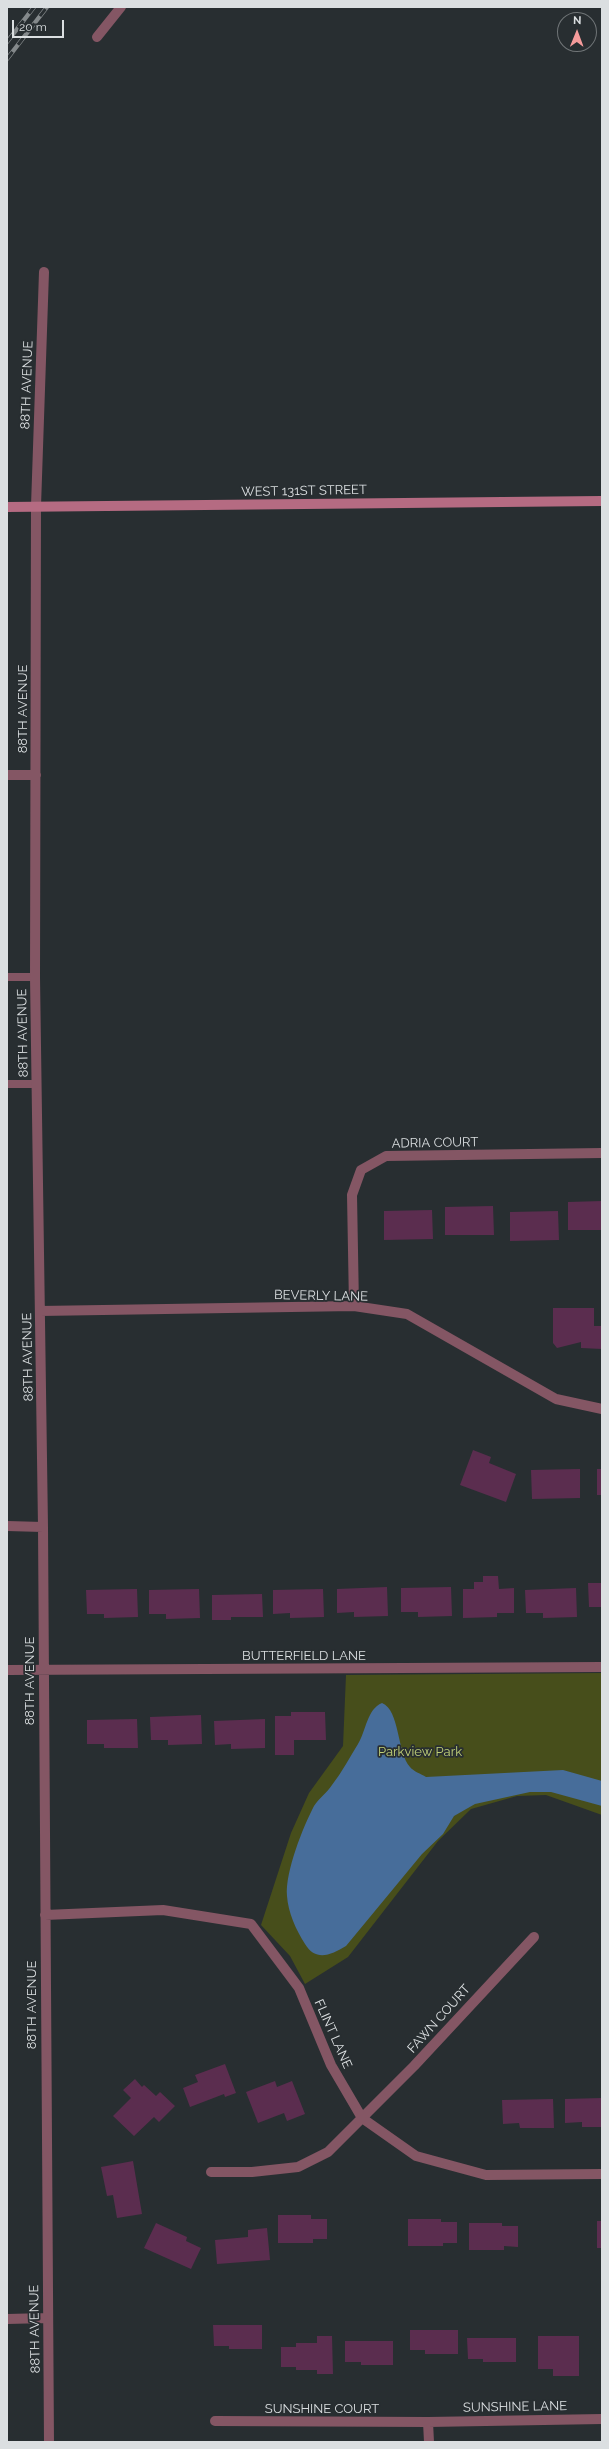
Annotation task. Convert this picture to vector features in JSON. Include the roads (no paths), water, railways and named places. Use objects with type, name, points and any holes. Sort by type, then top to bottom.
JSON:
[{"type":"street","points":[[97,37],[122,7]]},
{"type":"street","name":"88TH AVENUE","points":[[44,272],[36,506],[35,976],[43,1527],[49,2442]]},
{"type":"street","name":"WEST 131ST STREET","points":[[7,506],[602,501]]},
{"type":"street","points":[[7,775],[36,775]]},
{"type":"street","name":"ADRIA COURT","points":[[354,1306],[352,1195],[361,1170],[386,1156],[602,1154]]},
{"type":"street","name":"BEVERLY LANE","points":[[40,1311],[354,1306],[407,1314],[556,1399],[602,1409]]},
{"type":"street","points":[[7,1526],[43,1527]]},
{"type":"street","name":"BUTTERFIELD LANE","points":[[7,1670],[602,1667]]},
{"type":"street","name":"FLINT LANE","points":[[45,1915],[163,1910],[251,1924],[299,1988],[331,2065],[362,2118],[416,2156],[486,2175],[602,2174]]},
{"type":"street","name":"FAWN COURT","points":[[210,2172],[252,2172],[298,2167],[328,2152],[414,2066],[534,1937]]},
{"type":"street","points":[[7,2318],[47,2318]]},
{"type":"street","name":"SUNSHINE LANE","points":[[428,2422],[602,2419]]},
{"type":"street","name":"SUNSHINE COURT","points":[[215,2421],[428,2422]]},
{"type":"street","points":[[428,2422],[429,2442]]},
{"type":"lane","points":[[7,977],[35,976]]},
{"type":"lane","points":[[7,1084],[36,1084]]},
{"type":"water","points":[[382,1703],[388,1707],[392,1714],[406,1761],[411,1768],[426,1777],[563,1770],[602,1781],[602,1806],[551,1792],[530,1792],[475,1804],[454,1816],[443,1834],[422,1854],[346,1946],[329,1954],[319,1955],[309,1950],[291,1915],[287,1896],[287,1886],[292,1863],[300,1837],[314,1806],[339,1775],[361,1739],[370,1715],[377,1706]]},
{"type":"railway","points":[[7,42],[34,7]]},
{"type":"railway","points":[[7,59],[47,7]]},
{"type":"park label","name":"Parkview Park","points":[[420,1752]]}]
